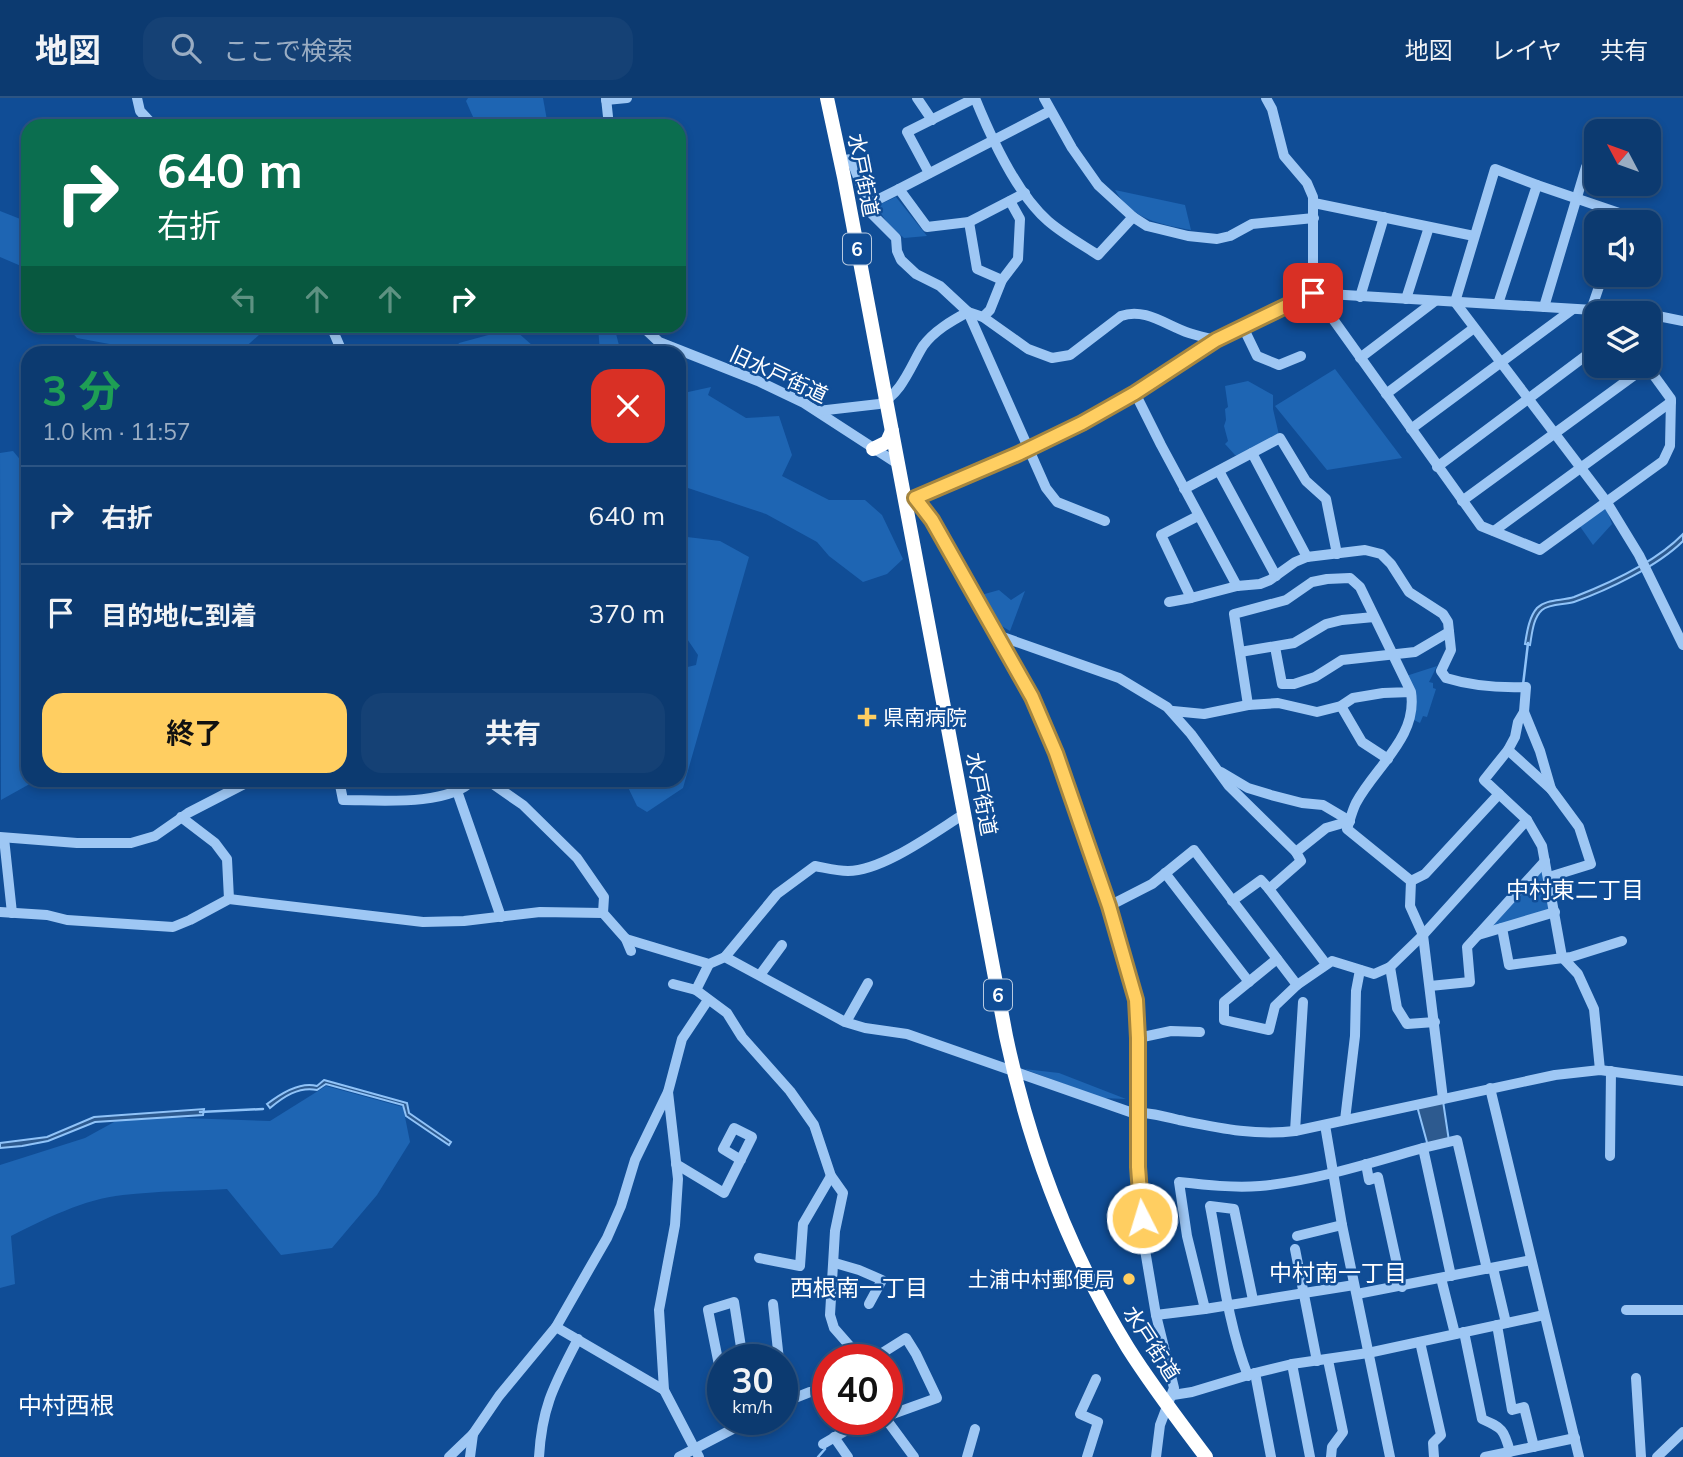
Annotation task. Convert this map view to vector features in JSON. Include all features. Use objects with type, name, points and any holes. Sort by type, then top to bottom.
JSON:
[{"type":"highway","name":"水戸街道","points":[[827,98],[898,464],[910,500],[964,814],[1013,1070],[1038,1158],[1076,1252],[1128,1347],[1170,1400],[1206,1457]]},
{"type":"highway","points":[[873,449],[887,442],[892,431]]},
{"type":"street","points":[[137,98],[140,111],[148,119]]},
{"type":"street","points":[[608,119],[606,99],[627,98]]},
{"type":"street","points":[[917,98],[932,120]]},
{"type":"street","points":[[929,173],[907,132],[975,98],[993,140],[1025,193],[1047,220],[1098,256],[1133,217]]},
{"type":"street","points":[[1044,98],[1072,148],[1098,185],[1133,217],[1163,232],[1206,239],[1230,236],[1252,224],[1314,218]]},
{"type":"street","points":[[1266,98],[1272,109],[1284,156],[1307,183],[1314,203],[1313,294],[1481,526],[1540,550],[1662,461],[1670,446],[1671,399],[1656,378]]},
{"type":"street","points":[[867,205],[1050,111]]},
{"type":"street","points":[[841,161],[851,159],[867,205],[876,220],[896,238],[901,260],[916,274],[940,286],[968,312],[1046,488],[1057,502],[1105,521]]},
{"type":"street","points":[[1455,302],[1495,169],[1610,210]]},
{"type":"street","points":[[1544,307],[1584,174]]},
{"type":"street","points":[[1498,304],[1537,185]]},
{"type":"street","points":[[899,189],[928,227],[969,222],[1025,193]]},
{"type":"street","points":[[983,317],[990,310],[1002,280],[1018,259],[1020,219],[1010,201]]},
{"type":"street","points":[[1314,203],[1474,236]]},
{"type":"street","points":[[1360,297],[1384,218]]},
{"type":"street","points":[[969,222],[976,269],[1002,280]]},
{"type":"street","points":[[1406,299],[1429,227]]},
{"type":"street","points":[[1156,1457],[1160,1425],[1170,1400],[1173,1376],[1156,1314],[1144,1244],[1138,1167],[1136,1000],[1109,906],[1056,753],[1032,697],[932,520],[910,500],[1030,448],[1135,393],[1216,340],[1313,294],[1584,310]]},
{"type":"street","points":[[1360,358],[1435,301]]},
{"type":"street","points":[[1455,302],[1606,501],[1639,555],[1683,645]]},
{"type":"street","points":[[1411,429],[1574,309]]},
{"type":"street","points":[[818,411],[886,401],[911,371],[923,346],[935,332],[968,312],[983,317],[1028,349],[1052,358],[1070,355],[1130,312],[1141,313],[1191,334],[1216,340]]},
{"type":"street","points":[[1661,317],[1683,321]]},
{"type":"street","points":[[1243,327],[1257,356],[1279,365],[1301,356]]},
{"type":"street","points":[[1386,394],[1474,328]]},
{"type":"street","name":"旧水戸街道","points":[[649,333],[659,342],[669,346]]},
{"type":"street","name":"旧水戸街道","points":[[686,353],[758,382],[818,411],[898,464]]},
{"type":"street","points":[[1437,467],[1584,357]]},
{"type":"street","points":[[1462,501],[1630,378]]},
{"type":"street","points":[[1135,393],[1237,586]]},
{"type":"street","points":[[1494,531],[1671,402]]},
{"type":"street","points":[[1184,489],[1280,438],[1306,481],[1326,499],[1337,554]]},
{"type":"street","points":[[1252,453],[1307,557]]},
{"type":"street","points":[[1219,471],[1276,576]]},
{"type":"street","points":[[1191,598],[1161,535],[1198,516]]},
{"type":"street","points":[[1169,603],[1237,586],[1260,584],[1307,557],[1365,550],[1381,555],[1391,564],[1409,592],[1443,614],[1448,622],[1451,650],[1441,671],[1446,678],[1463,684],[1501,688],[1526,687],[1524,712],[1551,789]]},
{"type":"street","points":[[1248,705],[1234,614],[1286,600],[1312,582],[1350,578],[1360,587],[1411,692],[1413,703],[1411,720],[1388,759],[1357,802],[1348,829],[1411,881]]},
{"type":"street","points":[[1240,652],[1294,643],[1325,624],[1374,617]]},
{"type":"street","points":[[1275,647],[1282,684],[1294,684],[1315,677],[1342,660],[1415,652],[1449,632]]},
{"type":"street","points":[[997,635],[1119,678],[1173,711],[1228,786],[1296,852],[1301,861],[1269,889]]},
{"type":"street","points":[[1173,711],[1204,714],[1248,705],[1278,703],[1317,712],[1341,706],[1353,698],[1411,692]]},
{"type":"street","points":[[1341,706],[1362,742],[1388,759]]},
{"type":"street","points":[[1524,712],[1508,751],[1484,780],[1527,820],[1542,846],[1562,957],[1578,974],[1594,1009],[1600,1070]]},
{"type":"street","points":[[1508,751],[1551,789],[1579,827],[1591,864],[1549,877]]},
{"type":"street","points":[[1217,771],[1248,788],[1302,803],[1323,805],[1350,821]]},
{"type":"street","points":[[12,913],[2,838],[123,845],[155,836],[181,817],[239,787]]},
{"type":"street","points":[[340,787],[343,800],[419,801],[457,791],[462,787]]},
{"type":"street","points":[[497,787],[523,805],[577,858],[604,897],[603,913],[626,939],[631,951]]},
{"type":"street","points":[[457,791],[500,916]]},
{"type":"street","points":[[1411,881],[1426,874],[1500,794]]},
{"type":"street","points":[[696,990],[709,964],[725,957],[777,894],[815,866],[849,872],[872,866],[908,850],[964,814]]},
{"type":"street","points":[[181,817],[215,843],[227,859],[229,899]]},
{"type":"street","points":[[1277,959],[1224,1002],[1224,1020],[1269,1030],[1275,1006],[1297,985],[1332,961],[1374,974],[1390,967],[1423,935],[1527,820]]},
{"type":"street","points":[[1296,852],[1326,828],[1350,821]]},
{"type":"street","points":[[1109,906],[1153,884],[1194,850],[1297,985]]},
{"type":"street","points":[[1430,986],[1470,982],[1467,947],[1545,861]]},
{"type":"street","points":[[1165,873],[1249,982]]},
{"type":"street","points":[[1232,901],[1261,880],[1326,964]]},
{"type":"street","points":[[1411,881],[1410,906],[1423,935],[1443,1099]]},
{"type":"street","points":[[0,912],[47,915],[67,920],[173,927],[229,899],[423,922],[540,912],[603,913]]},
{"type":"street","points":[[1478,935],[1555,912]]},
{"type":"street","points":[[1502,928],[1509,965],[1571,957],[1622,941]]},
{"type":"street","points":[[626,939],[709,964]]},
{"type":"street","points":[[760,975],[782,945]]},
{"type":"street","points":[[725,957],[846,1022],[865,1028],[907,1034],[1130,1112],[1243,1132],[1271,1134],[1325,1125],[1555,1075],[1600,1070],[1683,1081]]},
{"type":"street","points":[[1390,967],[1397,1008],[1407,1024],[1435,1022]]},
{"type":"street","points":[[1345,1120],[1356,1036],[1356,991],[1360,970]]},
{"type":"street","points":[[846,1022],[867,983]]},
{"type":"street","points":[[673,984],[696,990],[727,1013],[742,1037],[790,1091],[814,1125],[831,1176],[843,1193],[835,1231],[830,1315],[834,1328],[848,1344]]},
{"type":"street","points":[[449,1457],[473,1434],[499,1396],[556,1327],[607,1238],[621,1206],[635,1160],[668,1092],[682,1039],[708,1000]]},
{"type":"street","points":[[1295,1130],[1303,1002]]},
{"type":"street","points":[[1138,1038],[1171,1031],[1200,1032]]},
{"type":"street","points":[[1610,1156],[1611,1071]]},
{"type":"street","points":[[1490,1088],[1579,1457]]},
{"type":"street","points":[[668,1092],[678,1179],[675,1225],[659,1310],[664,1390],[697,1453]]},
{"type":"street","points":[[1325,1125],[1342,1225],[1390,1457]]},
{"type":"street","points":[[1205,1309],[1187,1236],[1179,1182],[1260,1186],[1366,1164],[1457,1140],[1490,1269],[1501,1324],[1512,1410],[1524,1407],[1534,1447]]},
{"type":"street","points":[[1423,1148],[1446,1277],[1482,1419],[1498,1425],[1506,1436],[1510,1452]]},
{"type":"street","points":[[676,1164],[724,1193],[741,1160]]},
{"type":"street","points":[[1366,1164],[1369,1180],[1378,1177],[1402,1287]]},
{"type":"street","points":[[759,1258],[800,1266],[803,1224],[831,1176]]},
{"type":"street","points":[[1253,1300],[1234,1209],[1210,1206],[1242,1361],[1251,1374],[1271,1457]]},
{"type":"street","points":[[1297,1236],[1342,1225]]},
{"type":"street","points":[[1295,1249],[1317,1361]]},
{"type":"street","points":[[1156,1314],[1304,1293],[1402,1287],[1531,1260]]},
{"type":"street","points":[[835,1264],[882,1280],[869,1304]]},
{"type":"street","points":[[715,1344],[708,1310],[734,1302],[741,1344]]},
{"type":"street","points":[[773,1304],[777,1344]]},
{"type":"street","points":[[1626,1310],[1683,1310]]},
{"type":"street","points":[[1170,1400],[1292,1364],[1368,1353],[1544,1315]]},
{"type":"street","points":[[556,1327],[664,1390]]},
{"type":"street","points":[[896,1344],[905,1338],[916,1354],[937,1398],[903,1412]]},
{"type":"street","points":[[539,1457],[541,1426],[549,1396],[578,1339]]},
{"type":"street","points":[[1420,1342],[1441,1435],[1433,1443],[1434,1457]]},
{"type":"street","points":[[1328,1360],[1343,1432],[1332,1447],[1331,1457]]},
{"type":"street","points":[[1292,1364],[1310,1457]]},
{"type":"street","points":[[1636,1378],[1642,1457]]},
{"type":"street","points":[[1087,1457],[1098,1422],[1080,1414],[1096,1379]]},
{"type":"street","points":[[967,1457],[975,1429]]},
{"type":"street","points":[[1657,1457],[1683,1432]]},
{"type":"street","points":[[470,1457],[473,1434]]},
{"type":"street","points":[[678,1457],[697,1453],[726,1435]]},
{"type":"street","points":[[823,1444],[838,1435]]},
{"type":"street","points":[[899,1435],[914,1457]]},
{"type":"street","points":[[834,1437],[848,1457]]},
{"type":"street","points":[[1485,1457],[1575,1438]]},
{"type":"shaded area","points":[[468,98],[543,98],[547,119],[474,119],[466,101]]},
{"type":"shaded area","points":[[1115,190],[1185,205],[1191,230],[1158,223],[1138,214]]},
{"type":"shaded area","points":[[896,197],[927,236],[904,238],[888,224],[876,206]]},
{"type":"shaded area","points":[[0,211],[21,219],[21,266],[0,257]]},
{"type":"shaded area","points":[[72,333],[260,334],[247,346],[120,346],[77,338]]},
{"type":"shaded area","points":[[518,333],[533,346],[457,346],[459,343],[492,334]]},
{"type":"shaded area","points":[[599,333],[616,333],[619,346],[599,346]]},
{"type":"shaded area","points":[[1335,369],[1402,458],[1327,470],[1275,406]]},
{"type":"shaded area","points":[[1248,381],[1273,395],[1279,435],[1241,457],[1235,455],[1225,444],[1228,441],[1224,426],[1225,409],[1228,407],[1225,386]]},
{"type":"shaded area","points":[[711,387],[708,395],[746,418],[779,416],[792,455],[782,476],[829,500],[865,500],[882,515],[903,559],[887,574],[863,582],[829,556],[817,542],[766,514],[686,487],[686,392]]},
{"type":"shaded area","points":[[13,451],[21,461],[21,787],[24,787],[1,800],[0,453]]},
{"type":"shaded area","points":[[1605,505],[1612,524],[1593,545],[1579,525]]},
{"type":"shaded area","points":[[1683,534],[1683,541],[1673,550],[1632,576],[1574,602],[1549,606],[1542,610],[1535,622],[1530,645],[1525,644],[1530,620],[1541,605],[1574,597],[1617,578],[1660,554]]},
{"type":"shaded area","points":[[686,537],[720,541],[749,557],[686,778],[686,667],[696,665],[698,655],[686,637]]},
{"type":"shaded area","points":[[999,590],[1011,600],[1025,591],[1010,631],[1000,625],[981,595]]},
{"type":"shaded area","points":[[1437,666],[1429,682],[1433,683],[1433,688],[1436,689],[1427,717],[1423,716],[1420,723],[1414,720],[1406,676]]},
{"type":"shaded area","points":[[628,787],[683,787],[647,812],[637,806]]},
{"type":"shaded area","points":[[1544,864],[1553,910],[1482,932]]},
{"type":"shaded area","points":[[1024,1069],[1059,1073],[1126,1099],[1102,1098]]},
{"type":"shaded area","points":[[324,1080],[407,1103],[409,1113],[451,1142],[449,1145],[406,1116],[403,1105],[326,1084],[317,1090],[292,1093],[270,1108],[267,1104],[290,1089],[304,1085],[317,1086]]},
{"type":"shaded area","points":[[326,1086],[403,1107],[410,1142],[377,1195],[332,1248],[281,1255],[227,1189],[123,1195],[79,1205],[11,1236],[15,1284],[0,1288],[0,1165],[85,1138],[125,1116],[270,1121]]},
{"type":"shaded area","points":[[1443,1101],[1449,1141],[1428,1146],[1417,1106]]},
{"type":"shaded area","points":[[204,1109],[203,1115],[95,1122],[48,1141],[0,1148],[0,1143],[47,1137],[94,1117]]},
{"type":"waterway","points":[[1523,685],[1528,643]]},
{"type":"waterway","points":[[200,1112],[263,1109]]},
{"type":"waterway","points":[[818,1457],[825,1449]]},
{"type":"place","name":"県南病院","points":[[867,717]]},
{"type":"place","name":"土浦中村郵便局","points":[[1129,1279]]},
{"type":"district","name":"中村東二丁目","points":[[1575,889]]},
{"type":"district","name":"中村南一丁目","points":[[1338,1272]]},
{"type":"district","name":"西根南一丁目","points":[[859,1287]]},
{"type":"district","name":"中村西根","points":[[66,1405]]},
{"type":"route","points":[[1142,1218],[1138,1167],[1136,1000],[1109,906],[1056,753],[1032,697],[932,520],[915,498],[1082,423],[1135,393],[1216,340],[1313,293]]}]
